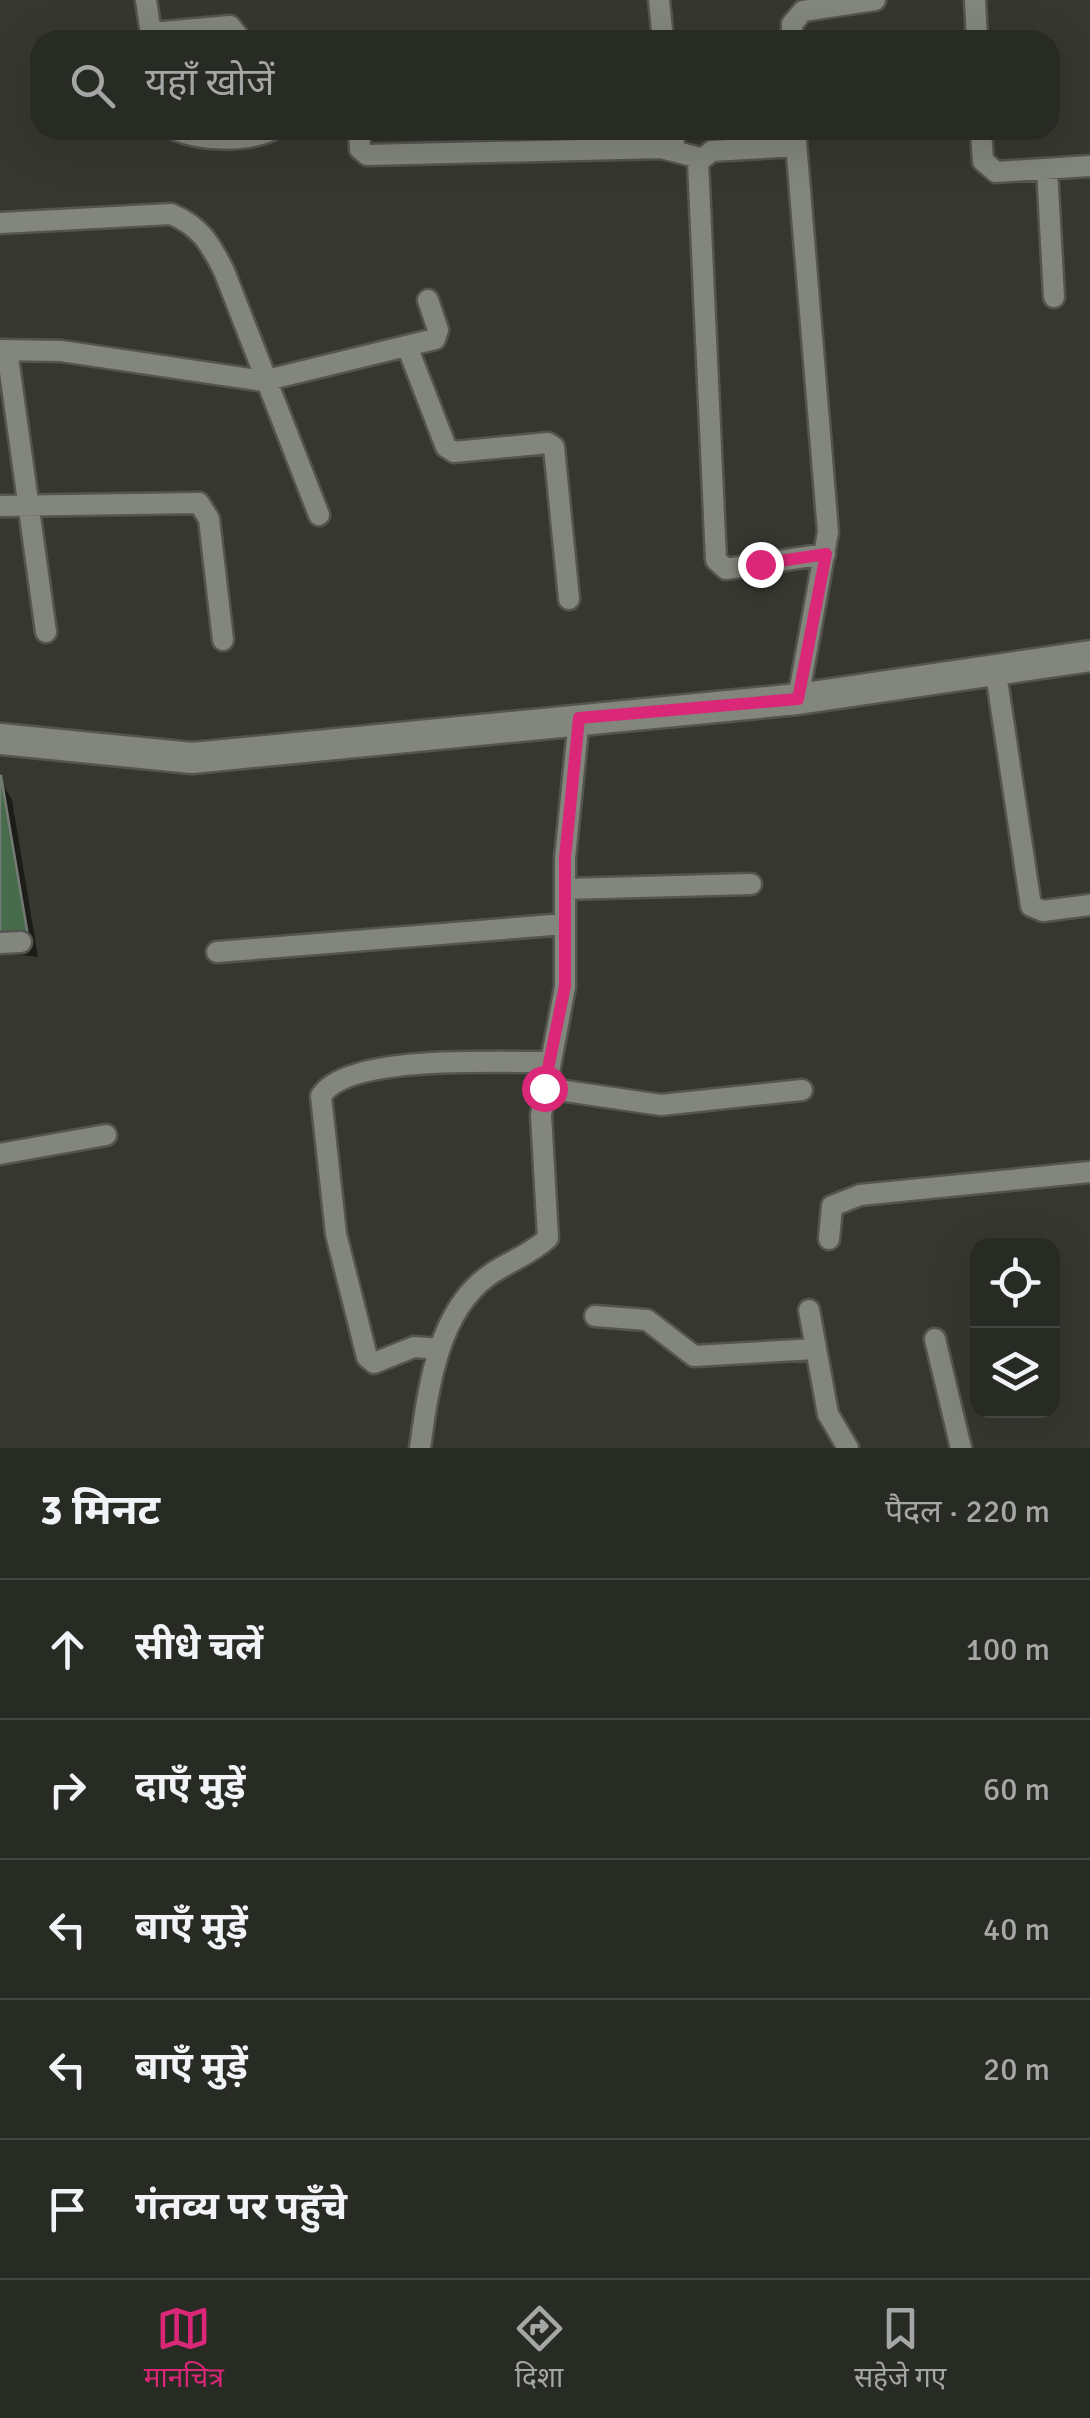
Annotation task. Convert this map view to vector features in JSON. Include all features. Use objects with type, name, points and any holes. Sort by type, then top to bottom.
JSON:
[{"type":"street","points":[[146,0],[151,30]]},
{"type":"street","points":[[659,0],[662,30]]},
{"type":"street","points":[[792,30],[792,24],[803,11],[875,0]]},
{"type":"street","points":[[974,0],[976,30]]},
{"type":"street","points":[[202,30],[230,26],[233,30]]},
{"type":"street","points":[[359,140],[366,155],[674,140],[700,158]]},
{"type":"street","points":[[700,158],[712,152],[783,140]]},
{"type":"street","points":[[795,140],[828,510],[826,554],[798,699]]},
{"type":"street","points":[[983,140],[987,169],[1090,166]]},
{"type":"street","points":[[700,158],[716,560],[726,568],[826,554]]},
{"type":"street","points":[[1047,169],[1054,297]]},
{"type":"street","points":[[0,223],[171,214],[192,222],[207,237],[224,270],[319,515]]},
{"type":"street","points":[[46,632],[4,350],[62,351],[264,380],[438,336],[428,300]]},
{"type":"street","points":[[407,346],[446,447],[454,452],[548,443],[554,447],[568,599]]},
{"type":"street","points":[[0,506],[199,504],[209,519],[222,640]]},
{"type":"street","points":[[0,739],[192,758],[798,699],[1090,656]]},
{"type":"street","points":[[996,668],[1031,906],[1043,912],[1090,905]]},
{"type":"street","points":[[420,1448],[439,1349],[475,1288],[548,1238],[541,1115],[565,986],[565,889],[579,718]]},
{"type":"street","points":[[565,889],[751,884]]},
{"type":"street","points":[[217,952],[565,924]]},
{"type":"street","points":[[439,1349],[414,1347],[374,1363],[367,1357],[336,1234],[322,1096],[332,1086],[394,1065],[550,1062]]},
{"type":"street","points":[[544,1088],[660,1105],[802,1090]]},
{"type":"street","points":[[0,1154],[106,1135]]},
{"type":"street","points":[[829,1239],[832,1206],[860,1195],[1090,1172]]},
{"type":"street","points":[[810,1310],[828,1414],[848,1448]]},
{"type":"street","points":[[595,1316],[648,1320],[694,1356],[816,1349]]},
{"type":"street","points":[[935,1339],[961,1448]]},
{"type":"building","points":[[1,776],[28,936],[0,934]]},
{"type":"route","points":[[544,1088],[565,986],[565,858],[579,718],[798,699],[826,554],[760,564]]}]
